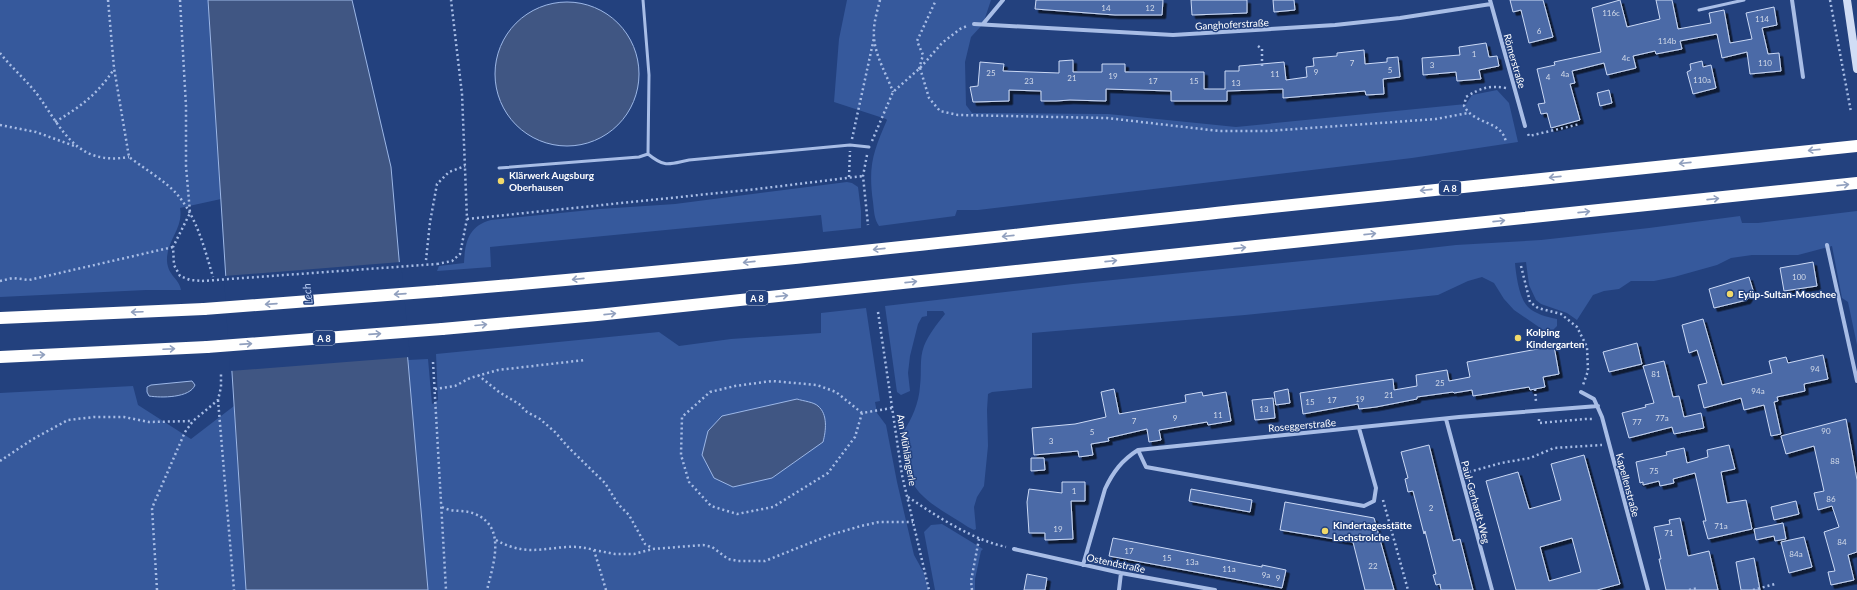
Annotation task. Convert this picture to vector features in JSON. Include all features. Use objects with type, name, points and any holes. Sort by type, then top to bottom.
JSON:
[{"type":"highway","name":"A 8","points":[[0,318],[204,309],[536,283],[908,246],[1453,187],[1856,146]]},
{"type":"highway","name":"A 8","points":[[0,357],[207,347],[612,314],[1857,183]]},
{"type":"main road","points":[[1847,0],[1857,69]]},
{"type":"street","points":[[983,24],[1003,0]]},
{"type":"street","points":[[1792,0],[1803,78]]},
{"type":"street","name":"Ganghoferstraße","points":[[974,24],[1173,35],[1335,25],[1400,18],[1490,2]]},
{"type":"street","name":"Römerstraße","points":[[1490,2],[1525,126]]},
{"type":"street","points":[[1827,245],[1857,381]]},
{"type":"street","points":[[1581,392],[1590,396],[1598,406]]},
{"type":"street","name":"Roseggerstraße","points":[[1138,450],[1446,419],[1598,406]]},
{"type":"street","name":"Kapellenstraße","points":[[1598,406],[1610,445],[1648,590]]},
{"type":"street","name":"Paul-Gerhardt-Weg","points":[[1446,419],[1492,590]]},
{"type":"street","points":[[1083,565],[1105,489],[1110,478],[1126,458],[1138,450],[1146,467],[1364,506],[1374,502],[1376,488],[1359,428]]},
{"type":"street","name":"Ostendstraße","points":[[1014,549],[1121,573],[1215,590]]},
{"type":"street","points":[[1119,590],[1121,573]]},
{"type":"lane","points":[[643,0],[649,75],[648,154]]},
{"type":"lane","points":[[1699,10],[1744,0]]},
{"type":"lane","points":[[648,154],[659,163],[667,164],[689,160],[850,145],[869,147]]},
{"type":"lane","points":[[499,168],[639,157],[648,154]]},
{"type":"path","points":[[108,0],[114,68],[129,157],[175,192],[190,213],[200,232],[214,277]]},
{"type":"path","points":[[180,0],[186,106],[186,166],[190,213],[173,247],[174,265],[180,276],[190,280],[202,281],[437,264],[452,260],[460,254],[467,219],[462,94],[450,0]]},
{"type":"path","points":[[880,0],[874,23],[874,38],[877,54],[893,92]]},
{"type":"path","points":[[936,0],[917,41],[923,55],[919,69],[929,98],[940,111],[958,115],[1107,118],[1219,131],[1268,131],[1436,119],[1468,113]]},
{"type":"path","points":[[1830,0],[1851,112]]},
{"type":"path","points":[[868,225],[863,176],[869,147],[893,92],[919,69],[942,43],[960,29],[974,24]]},
{"type":"path","points":[[849,177],[850,145],[874,38]]},
{"type":"path","points":[[1258,46],[1262,49],[1262,68]]},
{"type":"path","points":[[0,53],[36,94],[55,122],[78,148]]},
{"type":"path","points":[[55,122],[83,105],[105,83],[114,68]]},
{"type":"path","points":[[1506,143],[1506,137],[1496,126],[1481,121],[1468,113],[1464,106],[1466,97],[1478,89],[1492,86],[1515,90]]},
{"type":"path","points":[[1525,126],[1529,136],[1580,124]]},
{"type":"path","points":[[0,125],[36,132],[96,156],[116,159],[129,157]]},
{"type":"path","points":[[426,260],[430,222],[437,184],[449,172],[464,166]]},
{"type":"path","points":[[467,219],[757,189],[863,176]]},
{"type":"path","points":[[0,281],[12,278],[30,280],[173,247]]},
{"type":"path","points":[[1521,266],[1530,302],[1538,308],[1561,314],[1578,327],[1587,346],[1588,370],[1581,392]]},
{"type":"path","name":"Am Mühlängerle","points":[[878,312],[902,475],[929,590]]},
{"type":"path","points":[[435,389],[456,386],[478,376],[498,370],[585,360]]},
{"type":"path","points":[[433,362],[446,590]]},
{"type":"path","points":[[221,372],[221,387],[218,400],[234,590]]},
{"type":"path","points":[[478,376],[499,392],[519,404],[527,412],[540,419],[555,432],[569,448],[605,483],[618,504],[629,515],[645,544],[653,549]]},
{"type":"path","points":[[862,413],[855,437],[828,473],[773,507],[737,514],[711,506],[689,482],[681,455],[682,417],[710,392],[735,386],[772,381],[817,385],[836,392],[862,413],[892,408]]},
{"type":"path","points":[[157,590],[152,508],[185,432],[193,421],[218,400]]},
{"type":"path","points":[[0,461],[33,439],[68,420],[94,416],[124,417],[148,422],[193,421]]},
{"type":"path","points":[[1460,474],[1501,463],[1530,458],[1554,448],[1610,445]]},
{"type":"path","points":[[1376,488],[1381,492],[1408,590]]},
{"type":"path","points":[[908,497],[940,518],[987,543],[1014,549]]},
{"type":"path","points":[[442,506],[449,511],[474,513],[486,520],[496,540],[496,551],[487,590]]},
{"type":"path","points":[[496,540],[506,545],[528,551],[584,547],[615,554],[634,554],[653,549],[703,545],[712,547],[728,559],[738,561],[765,561],[830,535],[861,526],[879,522],[913,522]]},
{"type":"path","points":[[972,590],[971,581],[979,539]]},
{"type":"path","points":[[594,550],[606,590]]},
{"type":"path","points":[[1753,590],[1775,584]]},
{"type":"path","points":[[1689,590],[1698,588]]},
{"type":"shaded area","points":[[0,0],[208,0],[221,199],[180,208],[180,222],[169,247],[167,261],[169,270],[180,286],[181,290],[146,290],[0,297]]},
{"type":"shaded area","points":[[847,0],[991,0],[983,24],[971,37],[965,62],[966,105],[972,113],[1108,114],[1236,127],[1466,104],[1472,95],[1497,90],[1509,103],[1518,142],[1412,158],[978,210],[957,210],[955,216],[879,226],[874,211],[871,178],[875,151],[887,120],[834,102],[839,39]]},
{"type":"shaded area","points":[[847,182],[858,187],[861,211],[861,228],[823,232],[821,215],[490,247],[491,267],[437,271],[439,266],[464,263],[467,241],[473,230],[491,220],[600,209],[675,204]]},
{"type":"shaded area","points":[[1857,211],[1857,345],[1848,302],[1842,298],[1832,246],[1798,255],[1752,255],[1731,258],[1717,265],[1674,277],[1654,281],[1631,281],[1619,289],[1604,291],[1593,295],[1577,320],[1567,313],[1541,304],[1536,300],[1529,285],[1526,262],[1515,263],[1518,286],[1522,298],[1528,307],[1545,316],[1557,319],[1557,326],[1549,334],[1514,310],[1504,299],[1494,283],[1482,277],[1468,281],[1438,295],[1245,315],[1032,333],[1032,388],[992,392],[988,394],[988,446],[984,486],[977,497],[974,507],[976,529],[974,530],[968,527],[945,513],[921,495],[912,481],[908,469],[903,432],[917,405],[924,346],[936,325],[945,314],[943,311],[927,311],[927,316],[922,317],[918,324],[910,356],[908,373],[910,391],[901,395],[897,392],[885,306],[1073,284],[1456,245],[1541,240],[1740,216],[1742,223],[1758,223]]},
{"type":"shaded area","points":[[866,308],[880,401],[875,402],[877,413],[886,425],[897,482],[914,555],[924,573],[929,590],[428,590],[408,360],[428,359],[432,404],[438,400],[436,354],[659,332],[679,346],[731,339],[821,333],[821,313]]},
{"type":"shaded area","points":[[133,386],[138,405],[191,439],[234,406],[246,590],[0,590],[0,393]]},
{"type":"shaded area","points":[[942,524],[983,549],[981,551],[975,579],[975,590],[935,590],[924,532],[931,525]]},
{"type":"water","name":"Lech","points":[[208,0],[352,0],[391,167],[428,590],[246,590]]},
{"type":"water","points":[[560,2],[574,2],[601,10],[613,18],[623,28],[634,46],[638,60],[638,88],[634,102],[623,120],[613,130],[595,141],[574,146],[560,146],[533,138],[521,130],[511,120],[500,102],[495,81],[495,67],[503,40],[511,28],[521,18],[539,7]]},
{"type":"water","points":[[192,381],[195,385],[192,389],[181,395],[154,397],[149,396],[147,392],[147,387],[151,385]]},
{"type":"water","points":[[797,399],[814,404],[821,409],[825,418],[825,433],[823,442],[772,478],[733,487],[714,478],[702,455],[708,431],[722,416]]},
{"type":"pier","points":[[401,262],[410,357],[230,371],[224,276]]},
{"type":"building","points":[[1036,0],[1163,0],[1162,15],[1115,15],[1035,9]]},
{"type":"building","points":[[1191,0],[1247,0],[1247,13],[1192,15]]},
{"type":"building","points":[[1273,0],[1294,0],[1295,10],[1274,12]]},
{"type":"building","points":[[1510,0],[1543,0],[1553,37],[1529,43],[1521,10],[1513,12]]},
{"type":"building","points":[[1620,0],[1627,27],[1660,19],[1656,0],[1672,0],[1678,29],[1711,23],[1709,13],[1724,10],[1730,43],[1752,39],[1746,13],[1774,7],[1777,25],[1762,28],[1768,54],[1779,53],[1781,71],[1750,74],[1747,52],[1722,58],[1717,34],[1680,41],[1682,49],[1656,54],[1655,51],[1633,56],[1636,68],[1607,75],[1604,63],[1572,71],[1575,83],[1570,84],[1580,120],[1551,128],[1547,113],[1541,114],[1538,104],[1545,103],[1537,69],[1555,65],[1554,62],[1601,52],[1592,8]]},
{"type":"building","points":[[1486,43],[1489,57],[1497,56],[1499,66],[1479,70],[1481,79],[1457,81],[1456,72],[1423,75],[1422,58],[1460,55],[1459,47]]},
{"type":"building","points":[[1364,50],[1365,64],[1387,62],[1387,58],[1398,57],[1400,77],[1383,79],[1384,94],[1366,95],[1365,91],[1283,98],[1283,89],[1227,91],[1227,101],[1171,101],[1171,91],[1106,89],[1106,101],[1041,101],[1041,91],[1009,90],[1009,101],[973,102],[970,87],[978,86],[980,62],[1004,64],[1003,71],[1059,73],[1059,61],[1073,60],[1073,72],[1102,72],[1102,64],[1125,64],[1125,72],[1204,72],[1204,89],[1225,89],[1225,71],[1239,71],[1239,66],[1284,62],[1286,80],[1307,77],[1306,67],[1314,66],[1313,58],[1337,56],[1337,53]]},
{"type":"building","points":[[1702,61],[1703,67],[1711,65],[1716,88],[1693,94],[1687,72],[1691,70],[1690,64]]},
{"type":"building","points":[[1609,90],[1612,103],[1600,106],[1597,93]]},
{"type":"building","points":[[1813,262],[1817,286],[1784,291],[1780,268]]},
{"type":"building","name":"Eyüp-Sultan-Moschee","points":[[1749,277],[1753,290],[1747,300],[1714,308],[1709,289]]},
{"type":"building","points":[[1703,319],[1722,385],[1772,373],[1769,361],[1786,357],[1788,363],[1823,355],[1828,379],[1804,384],[1805,391],[1777,397],[1778,401],[1774,402],[1781,434],[1771,436],[1764,405],[1744,410],[1741,398],[1704,408],[1698,385],[1707,383],[1697,350],[1689,353],[1682,325]]},
{"type":"building","points":[[1637,343],[1642,364],[1609,372],[1603,352]]},
{"type":"building","points":[[1554,346],[1559,374],[1543,377],[1545,387],[1530,390],[1529,387],[1473,396],[1472,390],[1453,392],[1417,397],[1417,399],[1376,407],[1359,409],[1358,404],[1303,414],[1300,393],[1393,379],[1394,390],[1417,386],[1416,375],[1447,370],[1449,381],[1470,377],[1467,362]]},
{"type":"building","points":[[1664,361],[1673,397],[1679,396],[1684,417],[1701,413],[1704,428],[1674,434],[1672,427],[1629,438],[1622,413],[1646,407],[1645,405],[1654,403],[1643,366]]},
{"type":"building","points":[[1114,389],[1119,414],[1186,402],[1185,395],[1202,392],[1203,396],[1226,392],[1231,421],[1208,425],[1207,422],[1159,430],[1161,440],[1149,442],[1147,429],[1108,438],[1109,441],[1091,444],[1093,455],[1079,457],[1078,451],[1034,455],[1032,428],[1075,424],[1106,417],[1101,392]]},
{"type":"building","points":[[1288,389],[1290,403],[1276,405],[1274,392]]},
{"type":"building","points":[[1273,398],[1275,418],[1255,420],[1252,400]]},
{"type":"building","points":[[1846,419],[1857,480],[1857,552],[1848,555],[1854,580],[1831,585],[1828,572],[1835,571],[1824,532],[1839,527],[1832,506],[1818,510],[1814,493],[1824,491],[1814,446],[1786,454],[1781,436]]},
{"type":"building","points":[[1429,445],[1453,541],[1460,539],[1473,590],[1441,590],[1440,584],[1436,585],[1433,575],[1436,574],[1413,491],[1408,492],[1405,479],[1408,478],[1401,452]]},
{"type":"building","points":[[1729,445],[1735,469],[1721,472],[1727,503],[1746,500],[1752,529],[1708,539],[1703,521],[1706,521],[1695,473],[1673,479],[1674,483],[1660,486],[1659,481],[1643,485],[1643,482],[1640,483],[1636,462],[1667,455],[1666,452],[1684,448],[1687,463],[1708,457],[1707,450]]},
{"type":"building","points":[[1584,455],[1620,584],[1597,590],[1516,590],[1486,481],[1518,472],[1529,509],[1561,500],[1551,464]],"holes":[[[1572,538],[1581,572],[1549,581],[1540,547]]]},
{"type":"building","points":[[1031,458],[1044,458],[1045,470],[1031,471]]},
{"type":"building","points":[[1062,482],[1085,482],[1085,501],[1071,501],[1073,539],[1045,540],[1045,533],[1029,533],[1027,502],[1029,489],[1062,493]]},
{"type":"building","points":[[1191,489],[1252,500],[1250,512],[1189,501]]},
{"type":"building","points":[[1796,501],[1799,514],[1774,520],[1771,507]]},
{"type":"building","points":[[1285,502],[1374,518],[1394,590],[1365,590],[1353,542],[1280,530]]},
{"type":"building","points":[[1680,518],[1688,556],[1709,551],[1718,590],[1666,590],[1654,527],[1670,524],[1669,520]]},
{"type":"building","points":[[1783,523],[1786,539],[1775,541],[1774,536],[1756,540],[1754,529]]},
{"type":"building","points":[[1804,537],[1812,567],[1789,573],[1781,542]]},
{"type":"building","points":[[1113,538],[1262,567],[1262,565],[1286,570],[1282,588],[1109,556]]},
{"type":"building","points":[[1754,558],[1760,590],[1741,590],[1736,562]]},
{"type":"building","points":[[1027,574],[1047,578],[1045,590],[1024,590]]},
{"type":"place","name":"Klärwerk Augsburg Oberhausen","points":[[501,181]]},
{"type":"place","name":"Eyüp-Sultan-Moschee","points":[[1730,294]]},
{"type":"place","name":"Kolping Kindergarten","points":[[1518,338]]},
{"type":"place","name":"Kindertagesstätte Lechstrolche","points":[[1325,531]]}]
